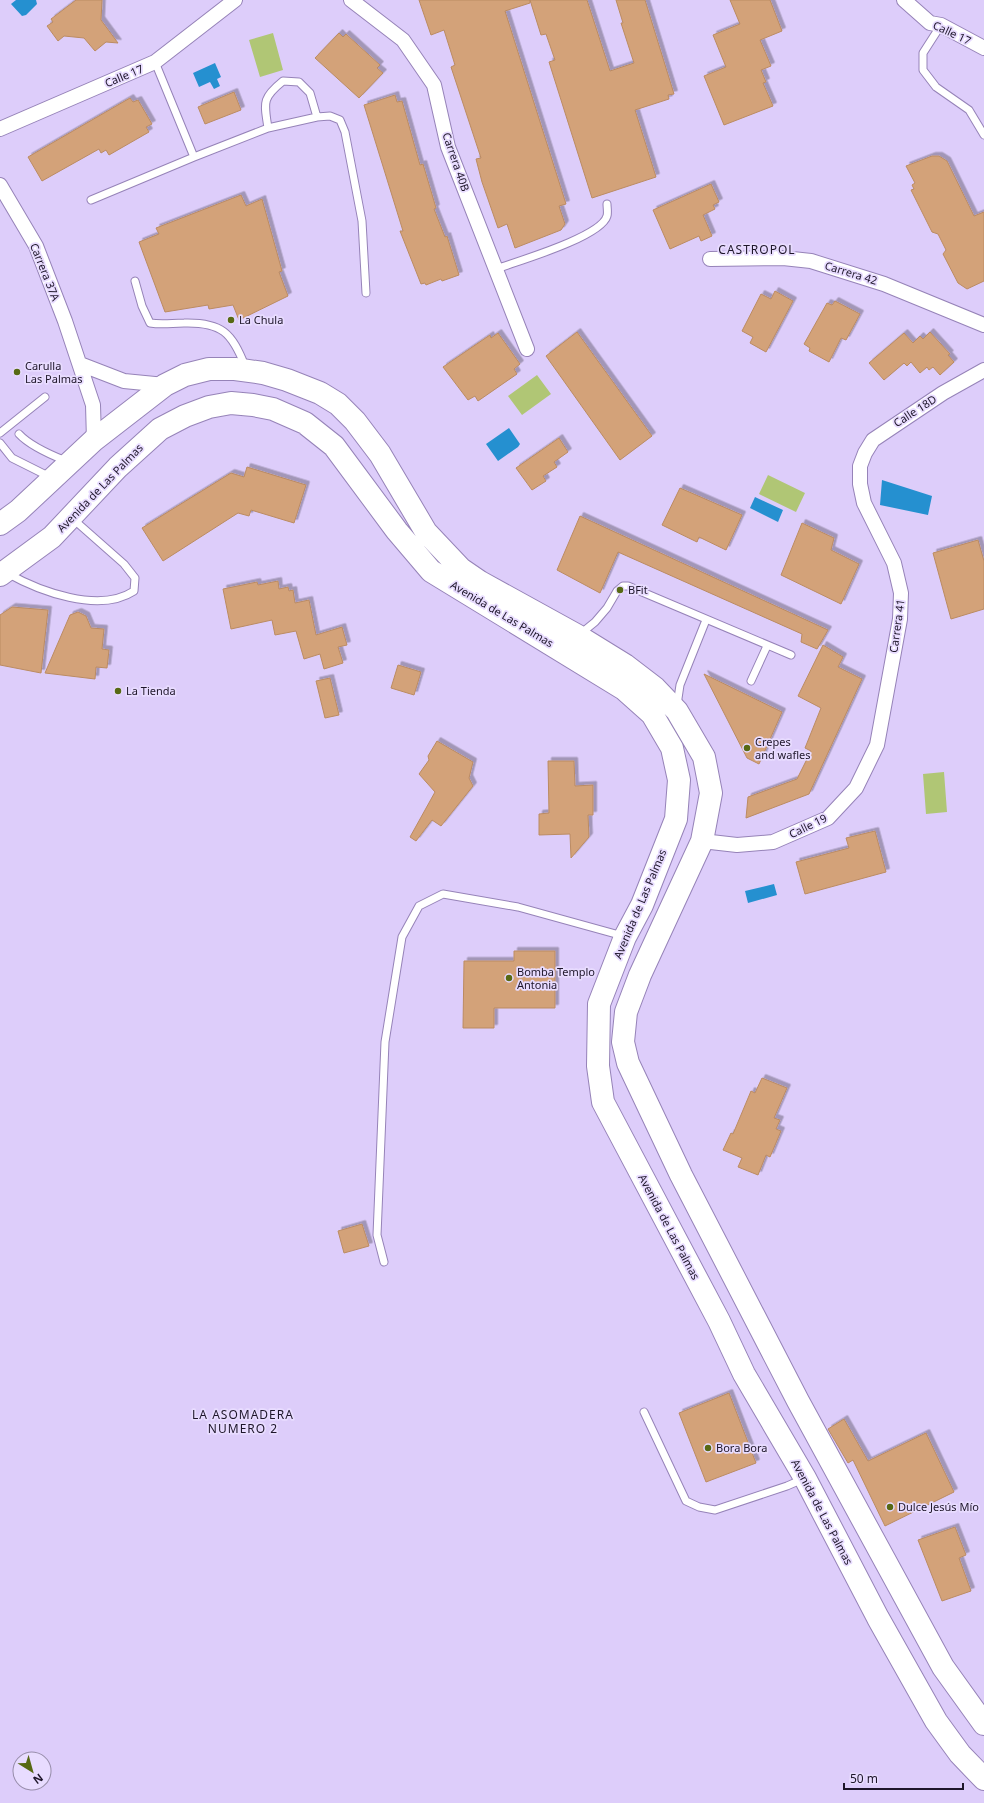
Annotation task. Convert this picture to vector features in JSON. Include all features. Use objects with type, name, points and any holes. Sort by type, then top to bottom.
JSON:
[{"type":"main road","name":"Avenida de Las Palmas","points":[[0,524],[18,511],[94,440],[165,385],[185,375],[209,369],[263,372],[320,393],[338,404],[355,421],[380,454],[426,532],[461,568],[480,582],[578,636],[641,677],[655,688],[677,711],[704,757],[711,793],[702,841],[631,995],[624,1024],[623,1042],[628,1063],[678,1168],[798,1401],[943,1667],[984,1724]]},
{"type":"main road","name":"Avenida de Las Palmas","points":[[2,573],[52,537],[118,467],[160,429],[185,416],[209,407],[231,403],[273,409],[292,416],[310,426],[334,446],[397,531],[431,571],[624,689],[652,714],[672,748],[679,780],[676,819],[642,905],[625,937],[599,1004],[598,1066],[603,1102],[719,1321],[744,1374],[805,1478],[878,1618],[936,1721],[960,1754],[984,1779]]},
{"type":"street","name":"Calle 17","points":[[0,129],[155,62],[235,0]]},
{"type":"street","name":"Carrera 40B","points":[[351,0],[403,40],[434,86],[448,148],[527,349]]},
{"type":"street","name":"Calle 17","points":[[904,0],[930,23],[941,25],[984,48]]},
{"type":"street","name":"Carrera 37A","points":[[0,185],[36,246],[80,364],[94,405],[94,440]]},
{"type":"street","name":"Carrera 42","points":[[710,259],[783,258],[811,261],[884,284],[984,325]]},
{"type":"street","points":[[80,364],[124,381],[165,385]]},
{"type":"street","name":"Calle 18D","points":[[860,466],[865,453],[873,440],[937,397],[984,370]]},
{"type":"street","name":"Carrera 41","points":[[860,466],[860,484],[864,503],[894,563],[902,593],[900,619],[877,745]]},
{"type":"street","name":"Calle 19","points":[[702,841],[737,846],[774,842],[828,818],[856,788],[877,745]]},
{"type":"lane","points":[[941,25],[923,53],[923,70],[936,87],[969,110],[984,135]]},
{"type":"lane","points":[[155,62],[194,156]]},
{"type":"lane","points":[[268,128],[265,106],[269,92],[283,81],[299,82],[310,93],[317,117]]},
{"type":"lane","points":[[91,200],[194,156],[268,128],[317,117],[330,116],[340,120],[346,132],[362,221],[366,293]]},
{"type":"lane","points":[[496,269],[578,239],[598,228],[607,216],[607,204]]},
{"type":"lane","points":[[135,281],[142,306],[150,323],[162,325],[184,322],[217,326],[227,332],[235,342],[247,370]]},
{"type":"lane","points":[[0,432],[45,397]]},
{"type":"lane","points":[[20,434],[24,439],[50,454],[70,462]]},
{"type":"lane","points":[[0,443],[12,458],[52,478]]},
{"type":"lane","points":[[2,573],[24,583],[66,596],[112,600],[120,599],[134,591],[135,578],[124,564],[72,517]]},
{"type":"lane","points":[[578,636],[595,622],[623,586],[628,586],[791,655]]},
{"type":"lane","points":[[677,711],[680,685],[706,620]]},
{"type":"lane","points":[[751,680],[767,646]]},
{"type":"lane","points":[[384,1262],[377,1236],[385,1042],[402,937],[419,906],[443,894],[518,907],[625,937]]},
{"type":"lane","points":[[644,1412],[686,1501],[699,1507],[715,1510],[787,1486],[805,1478]]},
{"type":"green space","points":[[273,33],[283,70],[260,77],[249,40]]},
{"type":"green space","points":[[537,375],[551,394],[522,415],[508,396]]},
{"type":"green space","points":[[768,475],[805,493],[796,512],[759,494]]},
{"type":"green space","points":[[944,772],[947,812],[926,814],[923,774]]},
{"type":"water","points":[[16,0],[36,0],[37,4],[26,15],[22,16],[11,4]]},
{"type":"water","points":[[215,63],[221,77],[217,79],[220,86],[214,89],[210,82],[199,87],[193,73]]},
{"type":"water","points":[[509,428],[520,444],[498,461],[486,444]]},
{"type":"water","points":[[882,480],[932,496],[928,515],[880,505]]},
{"type":"water","points":[[755,497],[783,510],[778,522],[750,508]]},
{"type":"water","points":[[774,884],[777,895],[748,903],[745,891]]},
{"type":"building","points":[[76,0],[102,0],[101,20],[118,43],[106,42],[95,51],[84,38],[64,36],[58,41],[47,26],[53,22],[51,19]]},
{"type":"building","points":[[419,0],[530,0],[530,3],[505,11],[566,204],[559,206],[565,224],[561,230],[515,248],[507,224],[498,228],[482,182],[476,159],[481,158],[451,67],[455,65],[444,30],[431,35]]},
{"type":"building","points":[[530,0],[587,0],[610,71],[634,63],[621,23],[623,23],[616,0],[645,0],[674,94],[668,95],[669,99],[635,110],[656,177],[592,198],[549,62],[555,60],[546,34],[541,35]]},
{"type":"building","points":[[730,0],[770,0],[782,31],[760,40],[771,66],[761,70],[766,82],[763,83],[773,106],[724,125],[704,76],[726,67],[713,35],[740,24]]},
{"type":"building","points":[[339,33],[343,37],[346,34],[380,65],[377,68],[383,73],[359,98],[315,58]]},
{"type":"building","points":[[234,92],[241,110],[205,124],[198,107]]},
{"type":"building","points":[[395,95],[397,102],[402,101],[420,165],[423,164],[436,208],[434,209],[445,237],[447,236],[459,275],[442,281],[441,279],[426,285],[425,283],[421,284],[400,231],[403,231],[364,105]]},
{"type":"building","points":[[130,98],[133,102],[138,100],[152,124],[146,127],[149,132],[109,155],[106,150],[101,153],[99,149],[42,181],[28,157]]},
{"type":"building","points":[[932,156],[939,156],[947,161],[974,216],[984,212],[984,281],[967,289],[958,283],[943,254],[946,250],[938,234],[932,232],[911,190],[914,189],[912,185],[915,183],[906,166]]},
{"type":"building","points":[[711,184],[719,202],[713,205],[715,209],[703,215],[712,236],[701,241],[699,236],[670,249],[653,210]]},
{"type":"building","points":[[241,195],[246,206],[262,199],[282,271],[279,272],[288,296],[239,320],[233,305],[209,309],[208,305],[165,312],[139,242],[159,234],[156,228]]},
{"type":"building","points":[[775,291],[793,301],[766,352],[750,343],[753,337],[742,331],[761,294],[771,299]]},
{"type":"building","points":[[835,301],[860,314],[846,340],[841,338],[829,362],[809,351],[810,348],[804,344],[827,303],[832,305]]},
{"type":"building","points":[[577,332],[652,436],[620,460],[546,356]]},
{"type":"building","points":[[930,332],[950,354],[948,355],[954,362],[940,375],[933,367],[929,370],[927,367],[920,373],[911,362],[907,366],[904,363],[884,380],[869,363],[904,333],[913,343],[920,336],[923,339]]},
{"type":"building","points":[[498,333],[520,364],[514,369],[517,374],[478,401],[475,396],[468,400],[443,367],[490,335],[491,338]]},
{"type":"building","points":[[559,438],[568,452],[554,462],[557,467],[543,476],[546,481],[532,490],[516,468]]},
{"type":"building","points":[[247,467],[306,485],[294,523],[251,510],[249,516],[238,513],[163,561],[142,528],[231,473],[244,477]]},
{"type":"building","points":[[680,488],[742,515],[726,550],[699,537],[697,542],[662,525]]},
{"type":"building","points":[[580,516],[828,630],[817,649],[801,642],[802,634],[618,552],[600,593],[557,570]]},
{"type":"building","points":[[802,523],[834,538],[831,550],[859,564],[841,604],[781,575]]},
{"type":"building","points":[[978,540],[984,561],[984,609],[951,619],[933,553]]},
{"type":"building","points":[[278,581],[279,589],[288,587],[289,591],[293,590],[295,603],[309,600],[316,635],[342,627],[347,645],[338,647],[343,663],[324,669],[320,654],[304,659],[296,631],[275,635],[272,620],[231,629],[223,589],[257,582],[258,585]]},
{"type":"building","points":[[12,607],[48,610],[41,673],[0,665],[0,615]]},
{"type":"building","points":[[78,612],[86,616],[91,628],[104,629],[102,649],[109,650],[107,668],[96,667],[95,679],[45,673],[70,615]]},
{"type":"building","points":[[823,645],[843,657],[838,667],[862,679],[809,794],[746,818],[748,797],[797,779],[811,751],[805,748],[821,708],[798,696]]},
{"type":"building","points":[[398,665],[421,672],[414,695],[391,688]]},
{"type":"building","points":[[704,674],[782,712],[759,764],[747,758]]},
{"type":"building","points":[[330,678],[339,715],[325,718],[316,681]]},
{"type":"building","points":[[437,741],[473,762],[469,778],[473,786],[441,826],[432,820],[416,841],[410,837],[435,792],[419,774],[429,760],[428,756]]},
{"type":"building","points":[[548,761],[574,761],[575,786],[593,785],[593,815],[588,815],[589,837],[571,858],[570,834],[539,835],[539,814],[549,813]]},
{"type":"building","points":[[875,831],[886,872],[805,894],[796,862],[849,848],[846,838]]},
{"type":"building","name":"Bomba Templo Antonia","points":[[514,951],[555,951],[555,1008],[494,1008],[494,1028],[463,1028],[464,961],[514,961]]},
{"type":"building","points":[[762,1078],[787,1088],[774,1118],[780,1120],[776,1129],[781,1131],[770,1157],[766,1155],[758,1175],[738,1167],[742,1158],[723,1150],[731,1133],[733,1134],[751,1091],[755,1093]]},
{"type":"building","points":[[362,1224],[369,1246],[344,1253],[338,1231]]},
{"type":"building","points":[[729,1393],[756,1463],[706,1482],[679,1413]]},
{"type":"building","points":[[844,1419],[868,1461],[926,1433],[954,1492],[885,1526],[853,1460],[848,1463],[828,1429]]},
{"type":"building","points":[[955,1527],[966,1555],[959,1558],[971,1591],[942,1601],[918,1540]]},
{"type":"place","name":"La Chula","points":[[231,320]]},
{"type":"place","name":"Carulla Las Palmas","points":[[17,372]]},
{"type":"place","name":"BFit","points":[[620,590]]},
{"type":"place","name":"La Tienda","points":[[118,691]]},
{"type":"place","name":"Crepes and wafles","points":[[747,748]]},
{"type":"place","name":"Bomba Templo Antonia","points":[[509,978]]},
{"type":"place","name":"Bora Bora","points":[[708,1448]]},
{"type":"place","name":"Dulce Jesús Mío","points":[[890,1507]]},
{"type":"district","name":"CASTROPOL","points":[[757,250]]},
{"type":"district","name":"LA ASOMADERA NUMERO 2","points":[[243,1422]]}]
